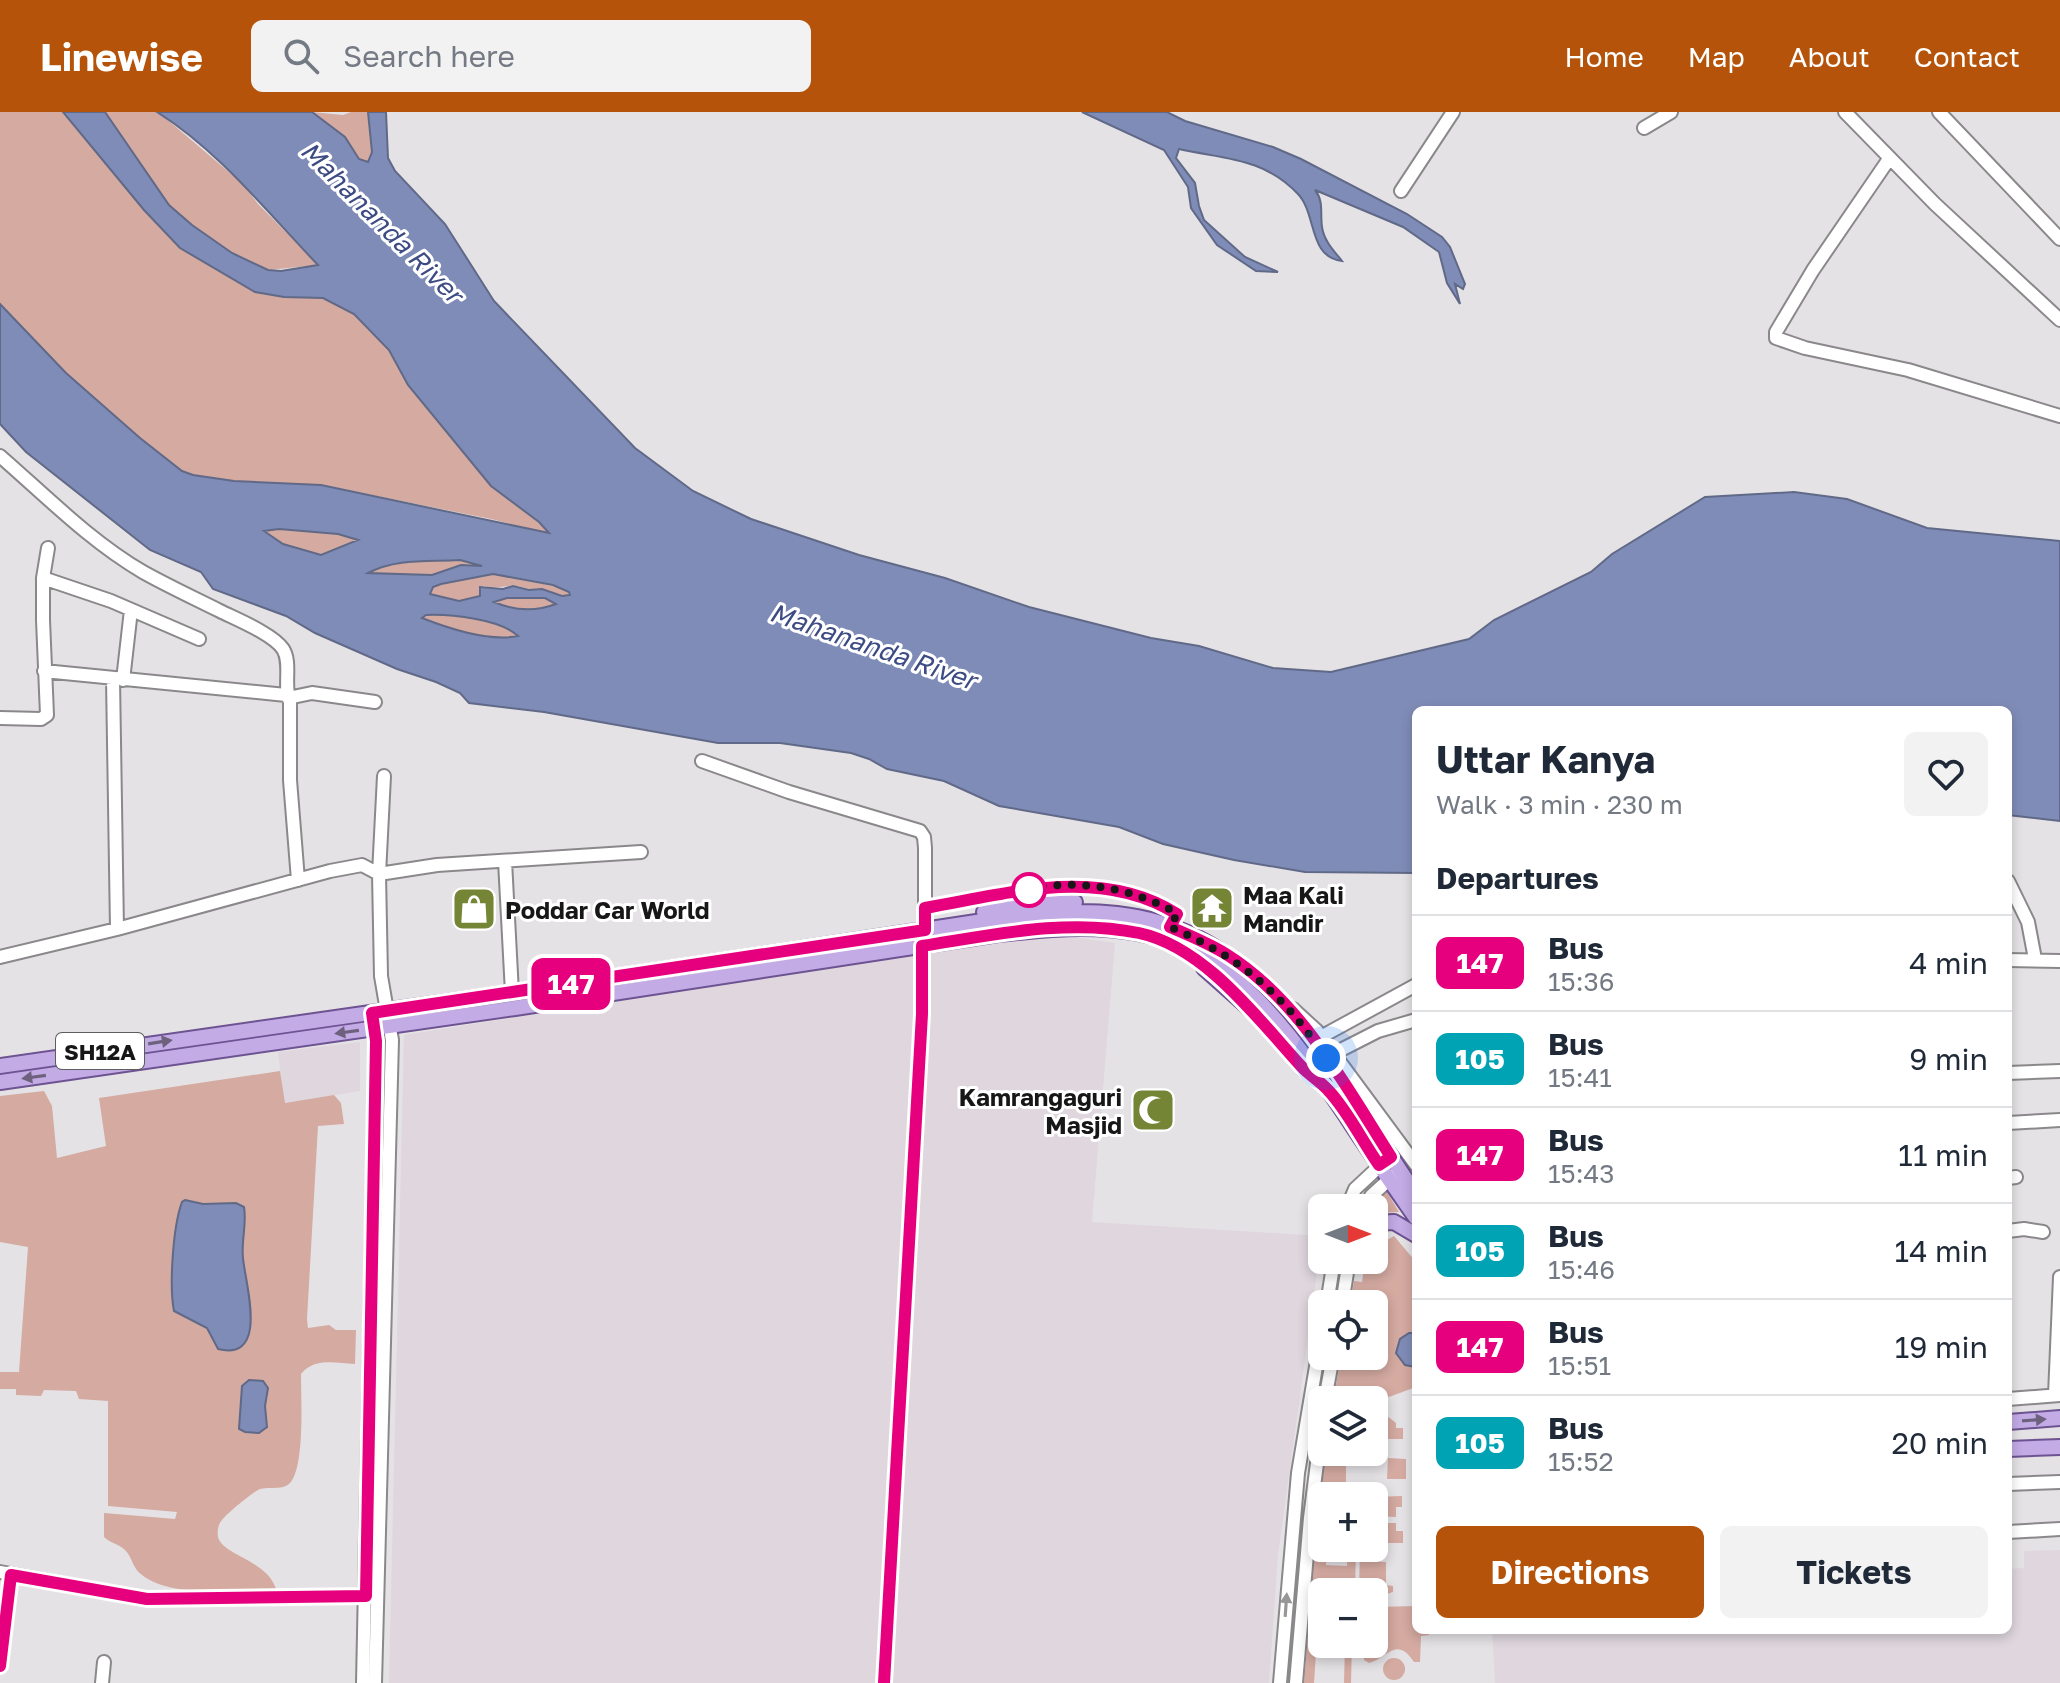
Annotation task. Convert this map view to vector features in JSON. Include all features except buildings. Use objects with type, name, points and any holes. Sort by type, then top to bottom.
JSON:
[{"type":"main road","name":"SH12A","points":[[0,1082],[381,1020],[512,993],[925,930],[962,916],[1042,903],[1097,903],[1170,927],[1226,954],[1270,988],[1318,1038],[1330,1056],[1412,1210]]},
{"type":"main road","name":"SH12A","points":[[0,1066],[381,1020],[998,934],[1074,927],[1141,933],[1171,944],[1230,988],[1302,1068],[1329,1090],[1412,1190]]},
{"type":"main road","points":[[1388,1222],[1394,1222],[1412,1233]]},
{"type":"main road","points":[[2012,1422],[2060,1418]]},
{"type":"main road","points":[[2012,1449],[2060,1447]]},
{"type":"street","points":[[1401,191],[1453,112]]},
{"type":"street","points":[[1644,128],[1671,112]]},
{"type":"street","points":[[1845,112],[1889,159],[2060,320]]},
{"type":"street","points":[[1939,112],[2060,239]]},
{"type":"street","points":[[1889,159],[1813,270],[1776,332],[1776,338],[1805,348],[1908,370],[2060,416]]},
{"type":"street","points":[[0,456],[116,554],[143,572],[249,625],[278,644],[286,656],[290,780],[298,880]]},
{"type":"street","points":[[0,718],[41,719],[47,715],[43,578],[48,548]]},
{"type":"street","points":[[43,578],[59,581],[199,639]]},
{"type":"street","points":[[117,929],[118,680],[131,610]]},
{"type":"street","points":[[44,671],[287,697],[312,693],[375,702]]},
{"type":"street","points":[[702,761],[789,792],[920,831],[925,848],[925,930]]},
{"type":"street","points":[[363,1683],[376,1057],[381,1020],[379,874],[384,776]]},
{"type":"street","points":[[0,957],[362,865],[379,874],[437,865],[641,852]]},
{"type":"street","points":[[505,861],[512,993]]},
{"type":"street","points":[[925,908],[1036,888],[1085,886],[1131,894],[1164,907],[1177,914],[1170,927]]},
{"type":"street","points":[[2012,889],[2028,922],[2035,959]]},
{"type":"street","points":[[884,1683],[921,1030],[922,946]]},
{"type":"street","points":[[2012,960],[2060,961]]},
{"type":"street","points":[[1318,1038],[1412,987]]},
{"type":"street","points":[[375,1683],[392,1040],[381,1020]]},
{"type":"street","points":[[1412,1021],[1378,1031],[1330,1056],[1412,1160]]},
{"type":"street","points":[[2012,1073],[2060,1071]]},
{"type":"street","points":[[2012,1123],[2060,1120]]},
{"type":"street","points":[[1353,1194],[1355,1189],[1391,1167],[1407,1153]]},
{"type":"street","points":[[1372,1194],[1391,1167]]},
{"type":"street","points":[[2012,1231],[2043,1232]]},
{"type":"street","points":[[2012,1399],[2058,1395],[2060,1277]]},
{"type":"street","points":[[1280,1683],[1298,1473],[1308,1439]]},
{"type":"street","points":[[1296,1683],[1317,1466]]},
{"type":"street","points":[[2012,1484],[2060,1482]]},
{"type":"street","points":[[2012,1532],[2060,1529]]},
{"type":"street","points":[[0,1666],[6,1573],[147,1599],[366,1596]]},
{"type":"street","points":[[102,1683],[104,1662]]},
{"type":"street","points":[[1281,1664],[1298,1665]]},
{"type":"shaded area","points":[[0,112],[63,112],[144,210],[180,248],[255,292],[284,297],[323,298],[354,314],[389,350],[408,385],[491,486],[550,534],[322,485],[234,481],[182,471],[66,373],[0,304]]},
{"type":"shaded area","points":[[105,112],[157,112],[163,116],[243,184],[258,204],[319,265],[268,270],[232,253],[192,225],[170,206]]},
{"type":"shaded area","points":[[312,112],[343,115],[368,112],[370,161],[359,159],[345,137]]},
{"type":"shaded area","points":[[263,530],[338,534],[359,540],[321,555],[283,544]]},
{"type":"shaded area","points":[[460,560],[482,565],[461,565],[445,573],[421,576],[366,574],[401,564]]},
{"type":"shaded area","points":[[493,574],[554,586],[569,592],[570,596],[517,586],[483,586],[480,596],[459,601],[430,594],[433,587],[441,584]]},
{"type":"shaded area","points":[[507,598],[545,598],[557,604],[525,609],[494,602]]},
{"type":"shaded area","points":[[426,615],[461,616],[487,621],[518,636],[494,638],[469,633],[421,618]]},
{"type":"shaded area","points":[[1060,935],[1115,943],[1092,1222],[1308,1235],[1308,1274],[1317,1274],[1315,1290],[1308,1290],[1308,1338],[1278,1555],[1269,1683],[389,1683],[404,1035],[1023,937]]},
{"type":"shaded area","points":[[360,1042],[360,1091],[284,1103],[278,1052]]},
{"type":"shaded area","points":[[280,1071],[285,1103],[334,1095],[341,1103],[344,1124],[318,1126],[307,1319],[308,1328],[329,1325],[336,1330],[356,1330],[355,1364],[319,1363],[301,1374],[301,1432],[295,1475],[287,1485],[264,1488],[246,1498],[219,1526],[221,1543],[264,1571],[276,1589],[206,1591],[171,1587],[155,1583],[142,1575],[125,1550],[104,1537],[104,1513],[175,1519],[177,1512],[108,1506],[108,1401],[79,1399],[76,1391],[44,1390],[41,1396],[16,1395],[16,1389],[0,1389],[0,1372],[19,1372],[28,1247],[0,1242],[0,1096],[44,1091],[52,1106],[57,1158],[106,1146],[99,1098]]},
{"type":"shaded area","points":[[1387,1192],[1399,1212],[1388,1212],[1388,1194],[1384,1194]]},
{"type":"shaded area","points":[[1394,1236],[1412,1257],[1412,1388],[1388,1397],[1388,1386],[1336,1386],[1339,1370],[1388,1370],[1388,1290],[1352,1290],[1354,1281],[1362,1282],[1363,1274],[1388,1274],[1388,1239]]},
{"type":"shaded area","points":[[1388,1417],[1396,1423],[1396,1428],[1403,1428],[1403,1439],[1388,1439]]},
{"type":"shaded area","points":[[1388,1458],[1406,1459],[1406,1479],[1387,1479]]},
{"type":"shaded area","points":[[1323,1466],[1346,1466],[1346,1482],[1321,1482]]},
{"type":"shaded area","points":[[1388,1496],[1402,1496],[1402,1507],[1396,1507],[1396,1517],[1388,1517]]},
{"type":"shaded area","points":[[1388,1523],[1396,1523],[1396,1531],[1403,1531],[1403,1543],[1388,1543]]},
{"type":"shaded area","points":[[2060,1550],[2060,1683],[1495,1683],[1492,1634],[2012,1634],[2012,1569],[2024,1568],[2024,1551]]},
{"type":"shaded area","points":[[1313,1562],[1347,1566],[1347,1562],[1356,1562],[1355,1578],[1312,1578]]},
{"type":"shaded area","points":[[1360,1562],[1386,1562],[1386,1578],[1359,1578]]},
{"type":"shaded area","points":[[1412,1606],[1412,1634],[1429,1634],[1421,1636],[1420,1662],[1414,1662],[1402,1650],[1388,1653],[1388,1607]]},
{"type":"shaded area","points":[[1308,1634],[1308,1658],[1316,1658],[1314,1683],[1304,1683]]},
{"type":"shaded area","points":[[1345,1658],[1352,1658],[1351,1683],[1344,1683]]},
{"type":"shaded area","points":[[1364,1658],[1380,1658],[1369,1663]]},
{"type":"shaded area","points":[[1394,1658],[1402,1661],[1405,1669],[1402,1677],[1394,1680],[1386,1677],[1383,1669],[1386,1661]]},
{"type":"water","name":"Mahananda River","points":[[63,112],[105,112],[169,205],[232,253],[268,270],[281,271],[318,265],[222,164],[157,112],[312,112],[345,137],[359,159],[368,162],[372,152],[368,112],[386,112],[388,158],[395,171],[445,224],[494,301],[635,448],[693,491],[751,519],[1029,607],[1151,638],[1199,646],[1273,668],[1331,672],[1469,639],[1494,620],[1591,572],[1612,554],[1705,497],[1794,492],[1847,499],[1927,528],[2060,541],[2060,821],[2012,815],[2012,706],[1412,706],[1412,873],[1305,872],[1234,860],[1163,844],[1119,827],[999,806],[944,781],[887,769],[851,753],[780,743],[718,743],[544,712],[469,703],[460,693],[436,682],[397,669],[315,633],[286,616],[213,589],[201,572],[150,550],[26,452],[0,424],[0,304],[66,373],[182,471],[234,481],[321,485],[549,533],[491,486],[408,385],[389,350],[354,314],[323,298],[284,297],[255,292],[180,248],[144,210]],"holes":[[[279,529],[338,534],[358,540],[321,555],[283,544],[264,531]],[[460,560],[482,566],[461,565],[432,575],[368,573],[401,563]],[[493,574],[553,585],[570,595],[513,586],[503,589],[480,587],[480,596],[459,601],[430,594],[433,587],[441,584]],[[507,598],[545,598],[556,604],[517,609],[494,602]],[[436,615],[475,619],[500,625],[518,636],[482,636],[422,618]]]},
{"type":"water","points":[[1082,112],[1167,112],[1185,121],[1273,147],[1301,159],[1407,214],[1442,237],[1450,247],[1465,284],[1463,289],[1455,284],[1460,304],[1447,283],[1439,252],[1403,227],[1315,190],[1321,203],[1325,237],[1342,261],[1331,258],[1318,243],[1304,202],[1285,182],[1242,161],[1179,149],[1176,158],[1195,183],[1204,220],[1245,257],[1278,272],[1256,271],[1217,245],[1191,208],[1188,187],[1164,150]]},
{"type":"water","points":[[185,1200],[203,1204],[236,1203],[244,1207],[243,1252],[251,1318],[244,1344],[234,1350],[218,1349],[207,1328],[174,1311],[174,1240]]},
{"type":"water","points":[[1412,1333],[1412,1366],[1405,1365],[1396,1353],[1400,1339]]},
{"type":"water","points":[[249,1380],[263,1381],[268,1388],[265,1406],[267,1427],[259,1433],[239,1429],[242,1386]]},
{"type":"bus line","name":"147","points":[[0,1666],[11,1575],[147,1599],[366,1596],[376,1041],[372,1013],[925,930],[925,908],[1036,888],[1095,887],[1131,894],[1177,914],[1170,927],[1226,954],[1275,993],[1314,1040],[1391,1157],[1379,1165],[1329,1090],[1302,1068],[1282,1042],[1230,988],[1171,944],[1141,933],[1088,927],[998,934],[922,946],[922,1014],[884,1683]]},
{"type":"place","name":"Maa Kali Mandir","points":[[1212,908]]},
{"type":"place","name":"Poddar Car World","points":[[474,909]]},
{"type":"place","name":"Kamrangaguri Masjid","points":[[1153,1110]]},
{"type":"route","points":[[1029,890],[1056,886],[1095,887],[1131,894],[1171,910],[1177,914],[1170,927],[1226,954],[1258,978],[1291,1011],[1326,1058]]}]
